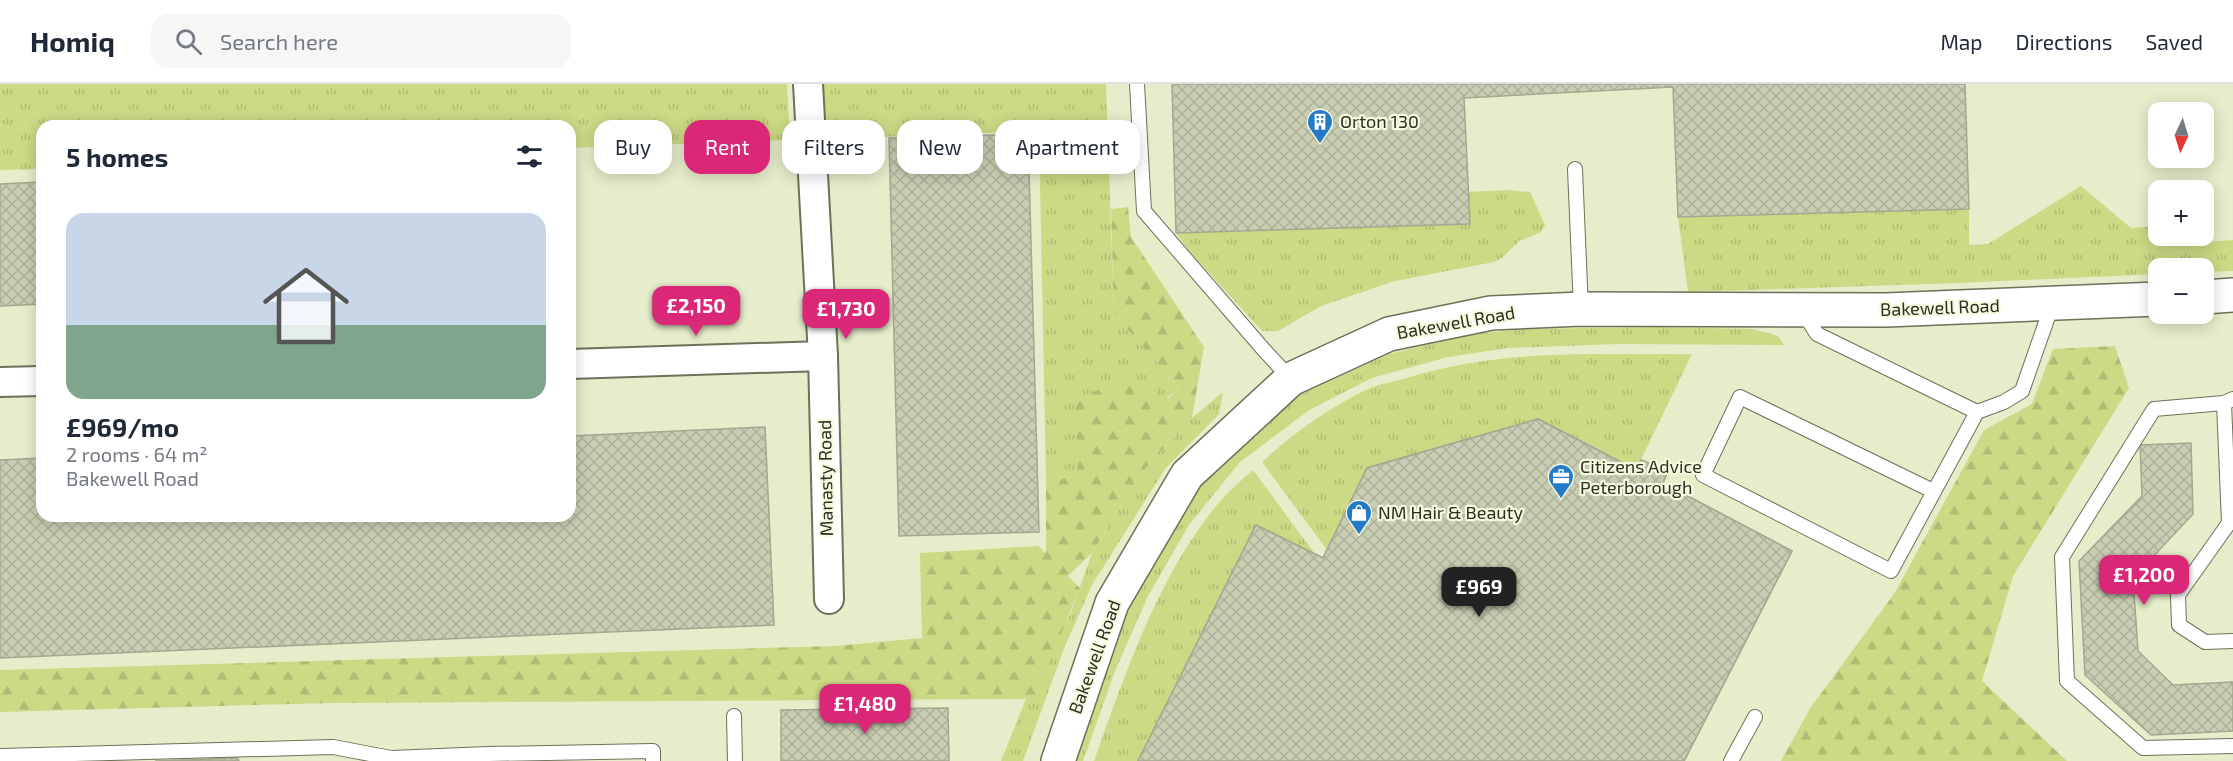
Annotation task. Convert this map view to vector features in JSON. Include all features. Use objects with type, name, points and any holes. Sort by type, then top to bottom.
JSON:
[{"type":"street","name":"Manasty Road","points":[[808,84],[824,356],[828,599]]},
{"type":"street","points":[[2214,296],[2233,295]]},
{"type":"street","name":"Bakewell Road","points":[[1058,761],[1112,603],[1187,475],[1291,379],[1389,334],[1491,313],[1581,309],[1886,310],[2148,298]]},
{"type":"street","points":[[576,364],[824,356]]},
{"type":"street","points":[[0,382],[36,381]]},
{"type":"lane","points":[[1137,84],[1144,211],[1291,379]]},
{"type":"lane","points":[[1575,169],[1581,309]]},
{"type":"lane","points":[[1933,491],[1740,397],[1703,475],[1891,571],[1977,412],[2004,402],[2022,391],[2053,303]]},
{"type":"lane","points":[[1802,310],[1817,334],[1977,412]]},
{"type":"lane","points":[[2233,641],[2205,642],[2178,625],[2178,595],[2229,523],[2228,401],[2154,409],[2062,557],[2067,681],[2143,748],[2233,746]]},
{"type":"lane","points":[[734,716],[735,761]]},
{"type":"lane","points":[[1731,761],[1755,717]]},
{"type":"lane","points":[[0,756],[333,747],[391,759],[488,758],[653,751],[653,761]]},
{"type":"shaded area","points":[[0,84],[2233,84],[2233,761],[0,761]]},
{"type":"green space","points":[[0,84],[787,84],[789,120],[782,120],[782,140],[770,141],[770,120],[684,120],[684,144],[672,144],[672,120],[594,120],[594,147],[576,148],[576,120],[36,120],[36,169],[0,170]]},
{"type":"green space","points":[[823,84],[1106,84],[1107,120],[995,120],[995,133],[983,133],[983,120],[897,120],[897,136],[885,137],[885,120],[824,120]]},
{"type":"green space","points":[[1040,174],[1109,174],[1114,314],[1179,388],[1078,477],[1046,480]]},
{"type":"green space","points":[[2081,186],[2131,228],[2148,227],[2148,246],[2214,246],[2214,242],[2233,240],[2233,271],[2214,272],[2214,258],[2148,258],[2148,274],[1688,292],[1678,217],[1969,209],[1969,245],[1988,244]]},
{"type":"green space","points":[[1508,190],[1530,192],[1545,225],[1541,232],[1519,241],[1502,258],[1494,262],[1395,281],[1321,306],[1278,331],[1262,331],[1189,251],[1176,233],[1469,224],[1468,192]]},
{"type":"green space","points":[[1128,207],[1131,237],[1204,347],[1192,418],[1142,472],[1092,553],[1068,576],[1080,588],[1034,699],[331,703],[0,712],[0,670],[836,646],[922,638],[920,553],[1038,546],[1046,553],[1046,480],[1078,477],[1075,400],[1131,375],[1168,399],[1179,388],[1114,314],[1111,209]]},
{"type":"green space","points":[[1656,327],[1753,329],[1778,336],[1784,345],[1617,344],[1508,348],[1448,357],[1372,378],[1309,410],[1240,462],[1189,525],[1148,596],[1115,671],[1083,761],[1068,761],[1119,615],[1195,490],[1242,438],[1301,394],[1389,354],[1474,334],[1526,329]]},
{"type":"green space","points":[[2115,346],[2129,388],[2013,576],[1982,681],[2067,761],[1781,761],[1811,707],[1894,594],[1984,430],[2032,404],[2053,349]]},
{"type":"green space","points":[[1580,354],[1692,354],[1636,470],[1538,419],[1327,550],[1262,462],[1286,441],[1325,413],[1368,389],[1470,363]]},
{"type":"green space","points":[[1223,392],[1219,414],[1165,469],[1092,585],[1065,646],[1023,761],[1001,761],[1036,674],[1070,615],[1092,553],[1142,472],[1192,418]]},
{"type":"green space","points":[[1253,470],[1315,554],[1138,761],[1094,761],[1132,658],[1163,589],[1181,556],[1223,498]]},
{"type":"building","name":"Orton 130","points":[[1172,84],[1965,84],[1969,209],[1678,217],[1673,87],[1464,98],[1470,224],[1176,233]]},
{"type":"building","points":[[983,135],[995,135],[995,174],[1029,174],[1039,532],[899,536],[889,138],[897,138],[897,174],[983,174]]},
{"type":"building","points":[[36,182],[36,304],[0,306],[0,184]]},
{"type":"building","points":[[1538,419],[1636,470],[1641,460],[1668,471],[1663,483],[1792,551],[1684,761],[1138,761],[1256,525],[1323,558],[1367,468]],"holes":[[[1522,501],[1580,529],[1529,633],[1401,571],[1419,535]]]},
{"type":"building","points":[[1538,419],[1636,470],[1641,460],[1668,471],[1663,483],[1792,551],[1684,761],[1138,761],[1256,525],[1323,558],[1367,468]]},
{"type":"building","points":[[765,427],[774,625],[0,658],[0,460],[36,458],[36,522],[576,522],[576,436]]},
{"type":"building","points":[[2191,443],[2193,514],[2133,578],[2138,651],[2173,685],[2233,682],[2233,731],[2151,735],[2085,675],[2079,561],[2142,496],[2140,445]]},
{"type":"building","points":[[948,708],[949,761],[781,761],[781,710]]},
{"type":"building","points":[[238,758],[239,761],[155,761]]},
{"type":"place","name":"Orton 130","points":[[1320,145]]},
{"type":"place","name":"Citizens Advice Peterborough","points":[[1561,500]]},
{"type":"place","name":"NM Hair & Beauty","points":[[1359,536]]}]
